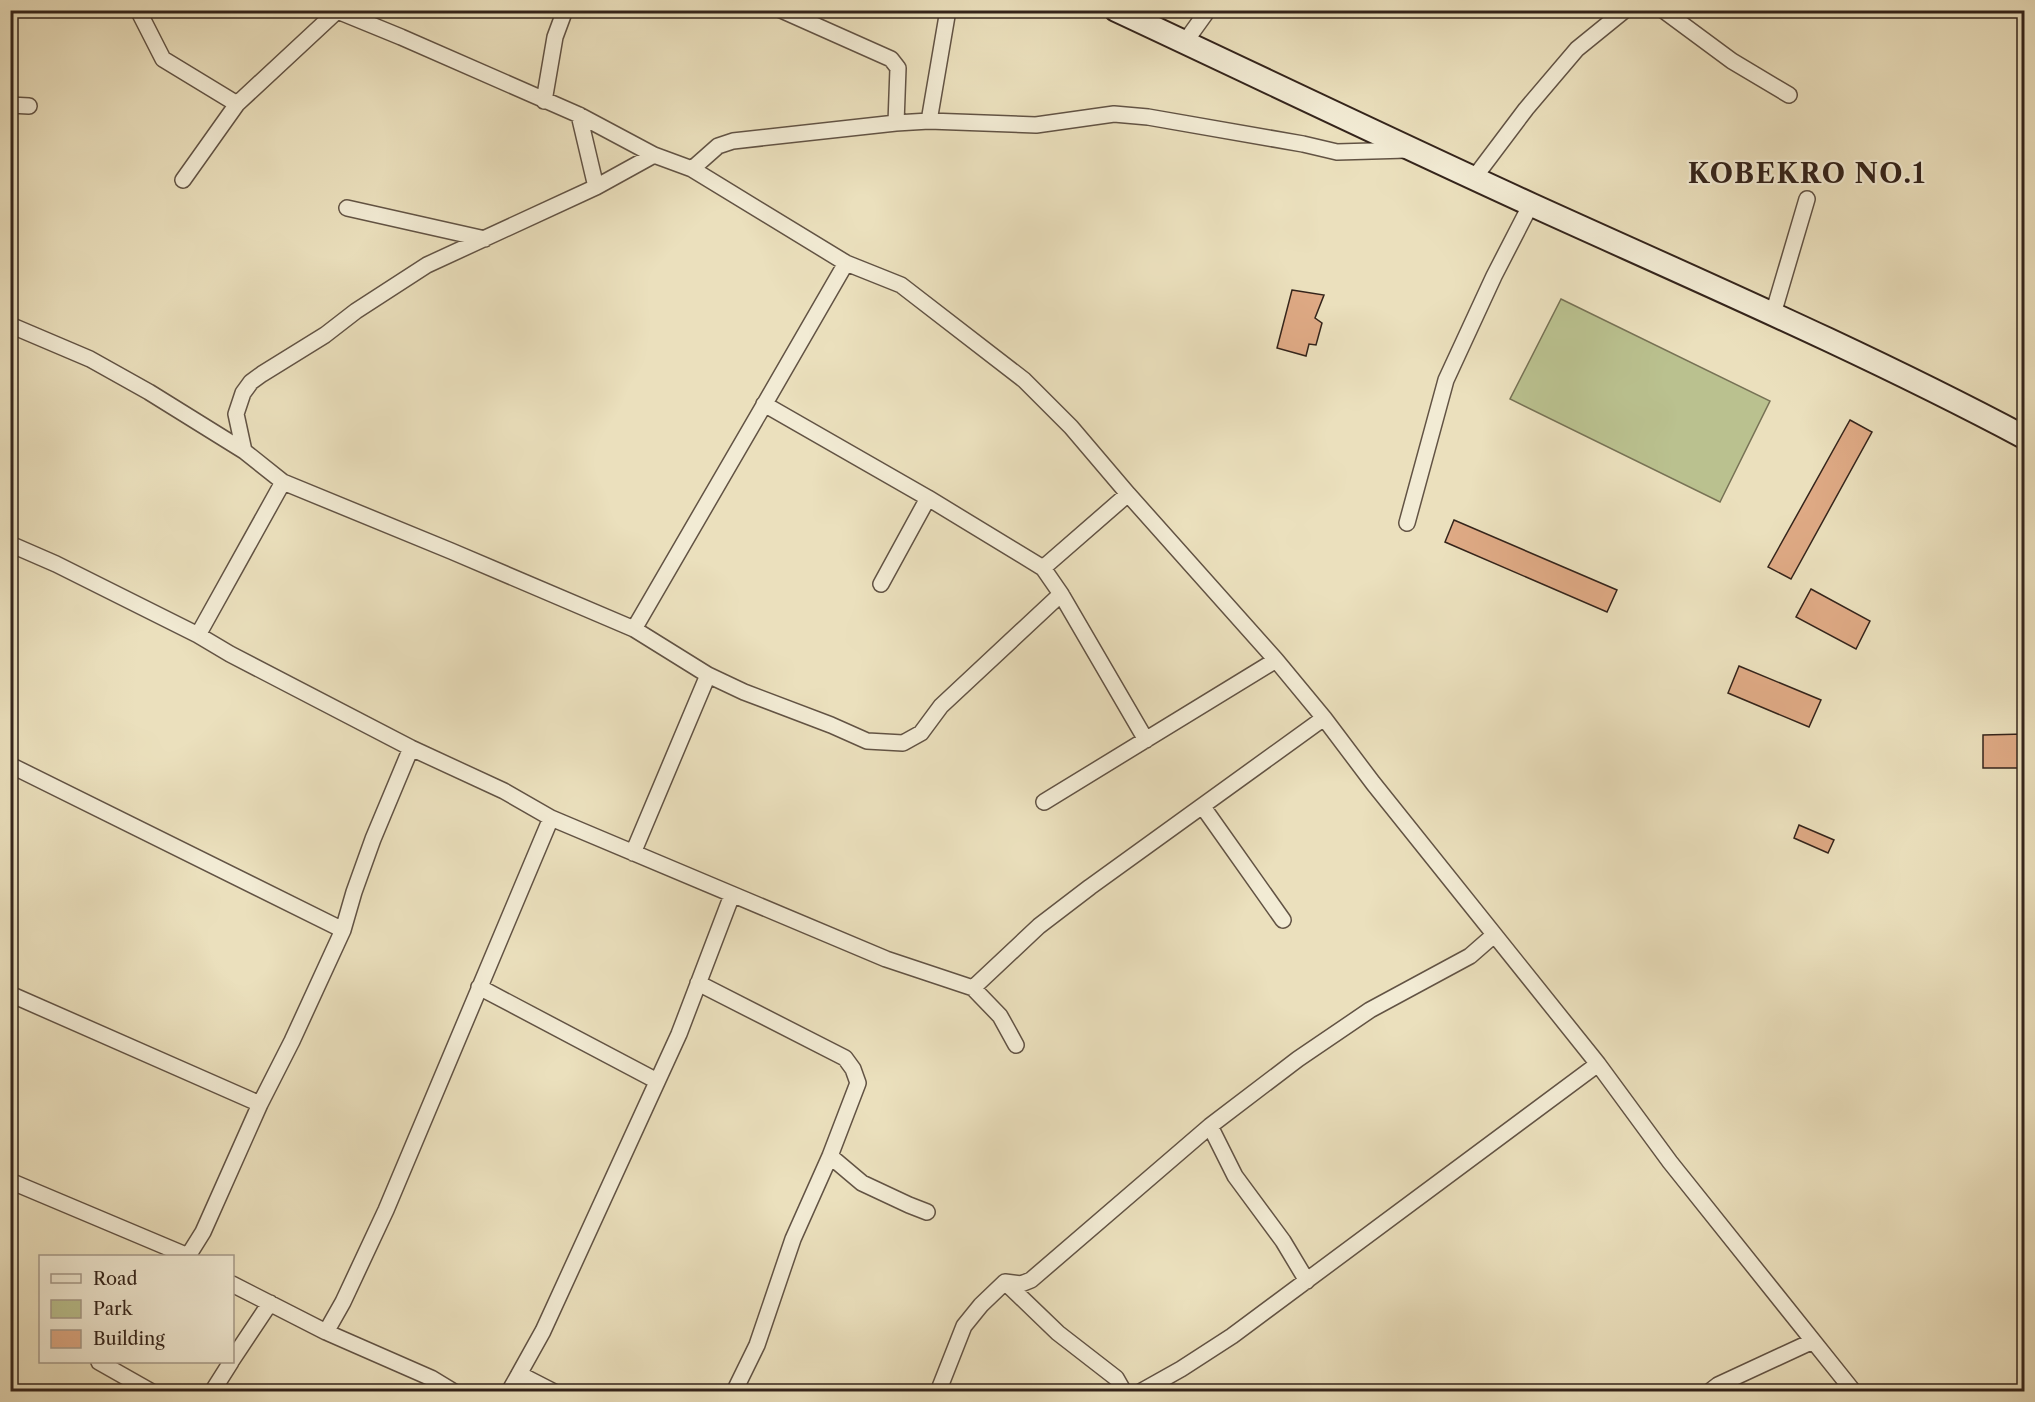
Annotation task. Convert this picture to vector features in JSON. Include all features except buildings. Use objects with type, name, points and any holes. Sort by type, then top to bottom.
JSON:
[{"type":"main road","points":[[1116,10],[1410,149],[1773,314],[1953,399],[2025,437]]},
{"type":"street","points":[[544,101],[555,37],[564,10]]},
{"type":"street","points":[[781,10],[891,59],[898,68],[896,123]]},
{"type":"street","points":[[929,121],[948,10]]},
{"type":"street","points":[[1185,42],[1208,10]]},
{"type":"street","points":[[1474,178],[1526,109],[1577,49],[1625,10]]},
{"type":"street","points":[[1663,10],[1732,61],[1789,95]]},
{"type":"street","points":[[140,11],[163,59],[237,104]]},
{"type":"street","points":[[183,180],[237,104],[336,11],[579,115],[654,156],[692,169],[846,263],[901,285],[1024,380],[1071,427],[1276,660],[1598,1064],[1670,1162],[1854,1392]]},
{"type":"street","points":[[10,105],[29,106]]},
{"type":"street","points":[[692,169],[718,146],[733,141],[896,123],[929,121],[1036,125],[1114,114],[1149,117],[1337,152],[1410,149]]},
{"type":"street","points":[[579,115],[596,187]]},
{"type":"street","points":[[244,451],[236,414],[243,393],[251,382],[318,340],[356,311],[427,265],[596,187],[654,156]]},
{"type":"street","points":[[1773,314],[1807,199]]},
{"type":"street","points":[[1407,523],[1446,380],[1494,276],[1531,204]]},
{"type":"street","points":[[346,208],[485,239]]},
{"type":"street","points":[[634,629],[846,263]]},
{"type":"street","points":[[10,325],[90,359],[149,392],[244,451],[283,483],[634,629],[708,675],[744,692],[867,741],[903,743],[921,733],[941,706],[1061,594]]},
{"type":"street","points":[[764,404],[928,498],[1043,568],[1061,594],[1146,740]]},
{"type":"street","points":[[198,635],[283,483]]},
{"type":"street","points":[[1043,568],[1128,494]]},
{"type":"street","points":[[881,584],[928,498]]},
{"type":"street","points":[[10,544],[56,564],[198,635],[411,748],[504,791],[551,818],[886,959],[973,988],[1000,1016],[1016,1045]]},
{"type":"street","points":[[1044,802],[1276,660]]},
{"type":"street","points":[[633,853],[708,675]]},
{"type":"street","points":[[973,988],[1039,926],[1090,886],[1324,718]]},
{"type":"street","points":[[189,1255],[203,1232],[343,930],[373,839],[411,748]]},
{"type":"street","points":[[10,765],[343,930]]},
{"type":"street","points":[[1203,807],[1284,920]]},
{"type":"street","points":[[326,1332],[344,1302],[386,1210],[551,818]]},
{"type":"street","points":[[509,1392],[543,1331],[679,1034],[732,895]]},
{"type":"street","points":[[1005,1282],[1021,1284],[1031,1280],[1210,1126],[1298,1059],[1370,1010],[1470,956],[1494,934]]},
{"type":"street","points":[[698,983],[845,1058],[853,1069],[858,1083],[830,1156],[793,1239],[757,1345],[734,1392]]},
{"type":"street","points":[[479,987],[657,1082]]},
{"type":"street","points":[[10,994],[261,1104]]},
{"type":"street","points":[[1140,1392],[1232,1336],[1598,1064]]},
{"type":"street","points":[[1210,1126],[1235,1176],[1283,1241],[1307,1281]]},
{"type":"street","points":[[830,1156],[862,1183],[927,1212]]},
{"type":"street","points":[[10,1181],[186,1255]]},
{"type":"street","points":[[938,1392],[964,1326],[981,1305],[1005,1282]]},
{"type":"street","points":[[1005,1282],[1058,1333],[1116,1378],[1124,1392]]},
{"type":"street","points":[[234,1285],[326,1332],[431,1378],[454,1392]]},
{"type":"street","points":[[234,1358],[270,1303]]},
{"type":"street","points":[[1709,1392],[1719,1385],[1813,1341]]},
{"type":"street","points":[[101,1363],[152,1392]]},
{"type":"street","points":[[212,1392],[231,1363]]},
{"type":"street","points":[[519,1374],[554,1392]]},
{"type":"green space","points":[[1561,299],[1770,401],[1720,502],[1510,399]]},
{"type":"district","name":"KOBEKRO NO.1","points":[[1807,174]]}]
